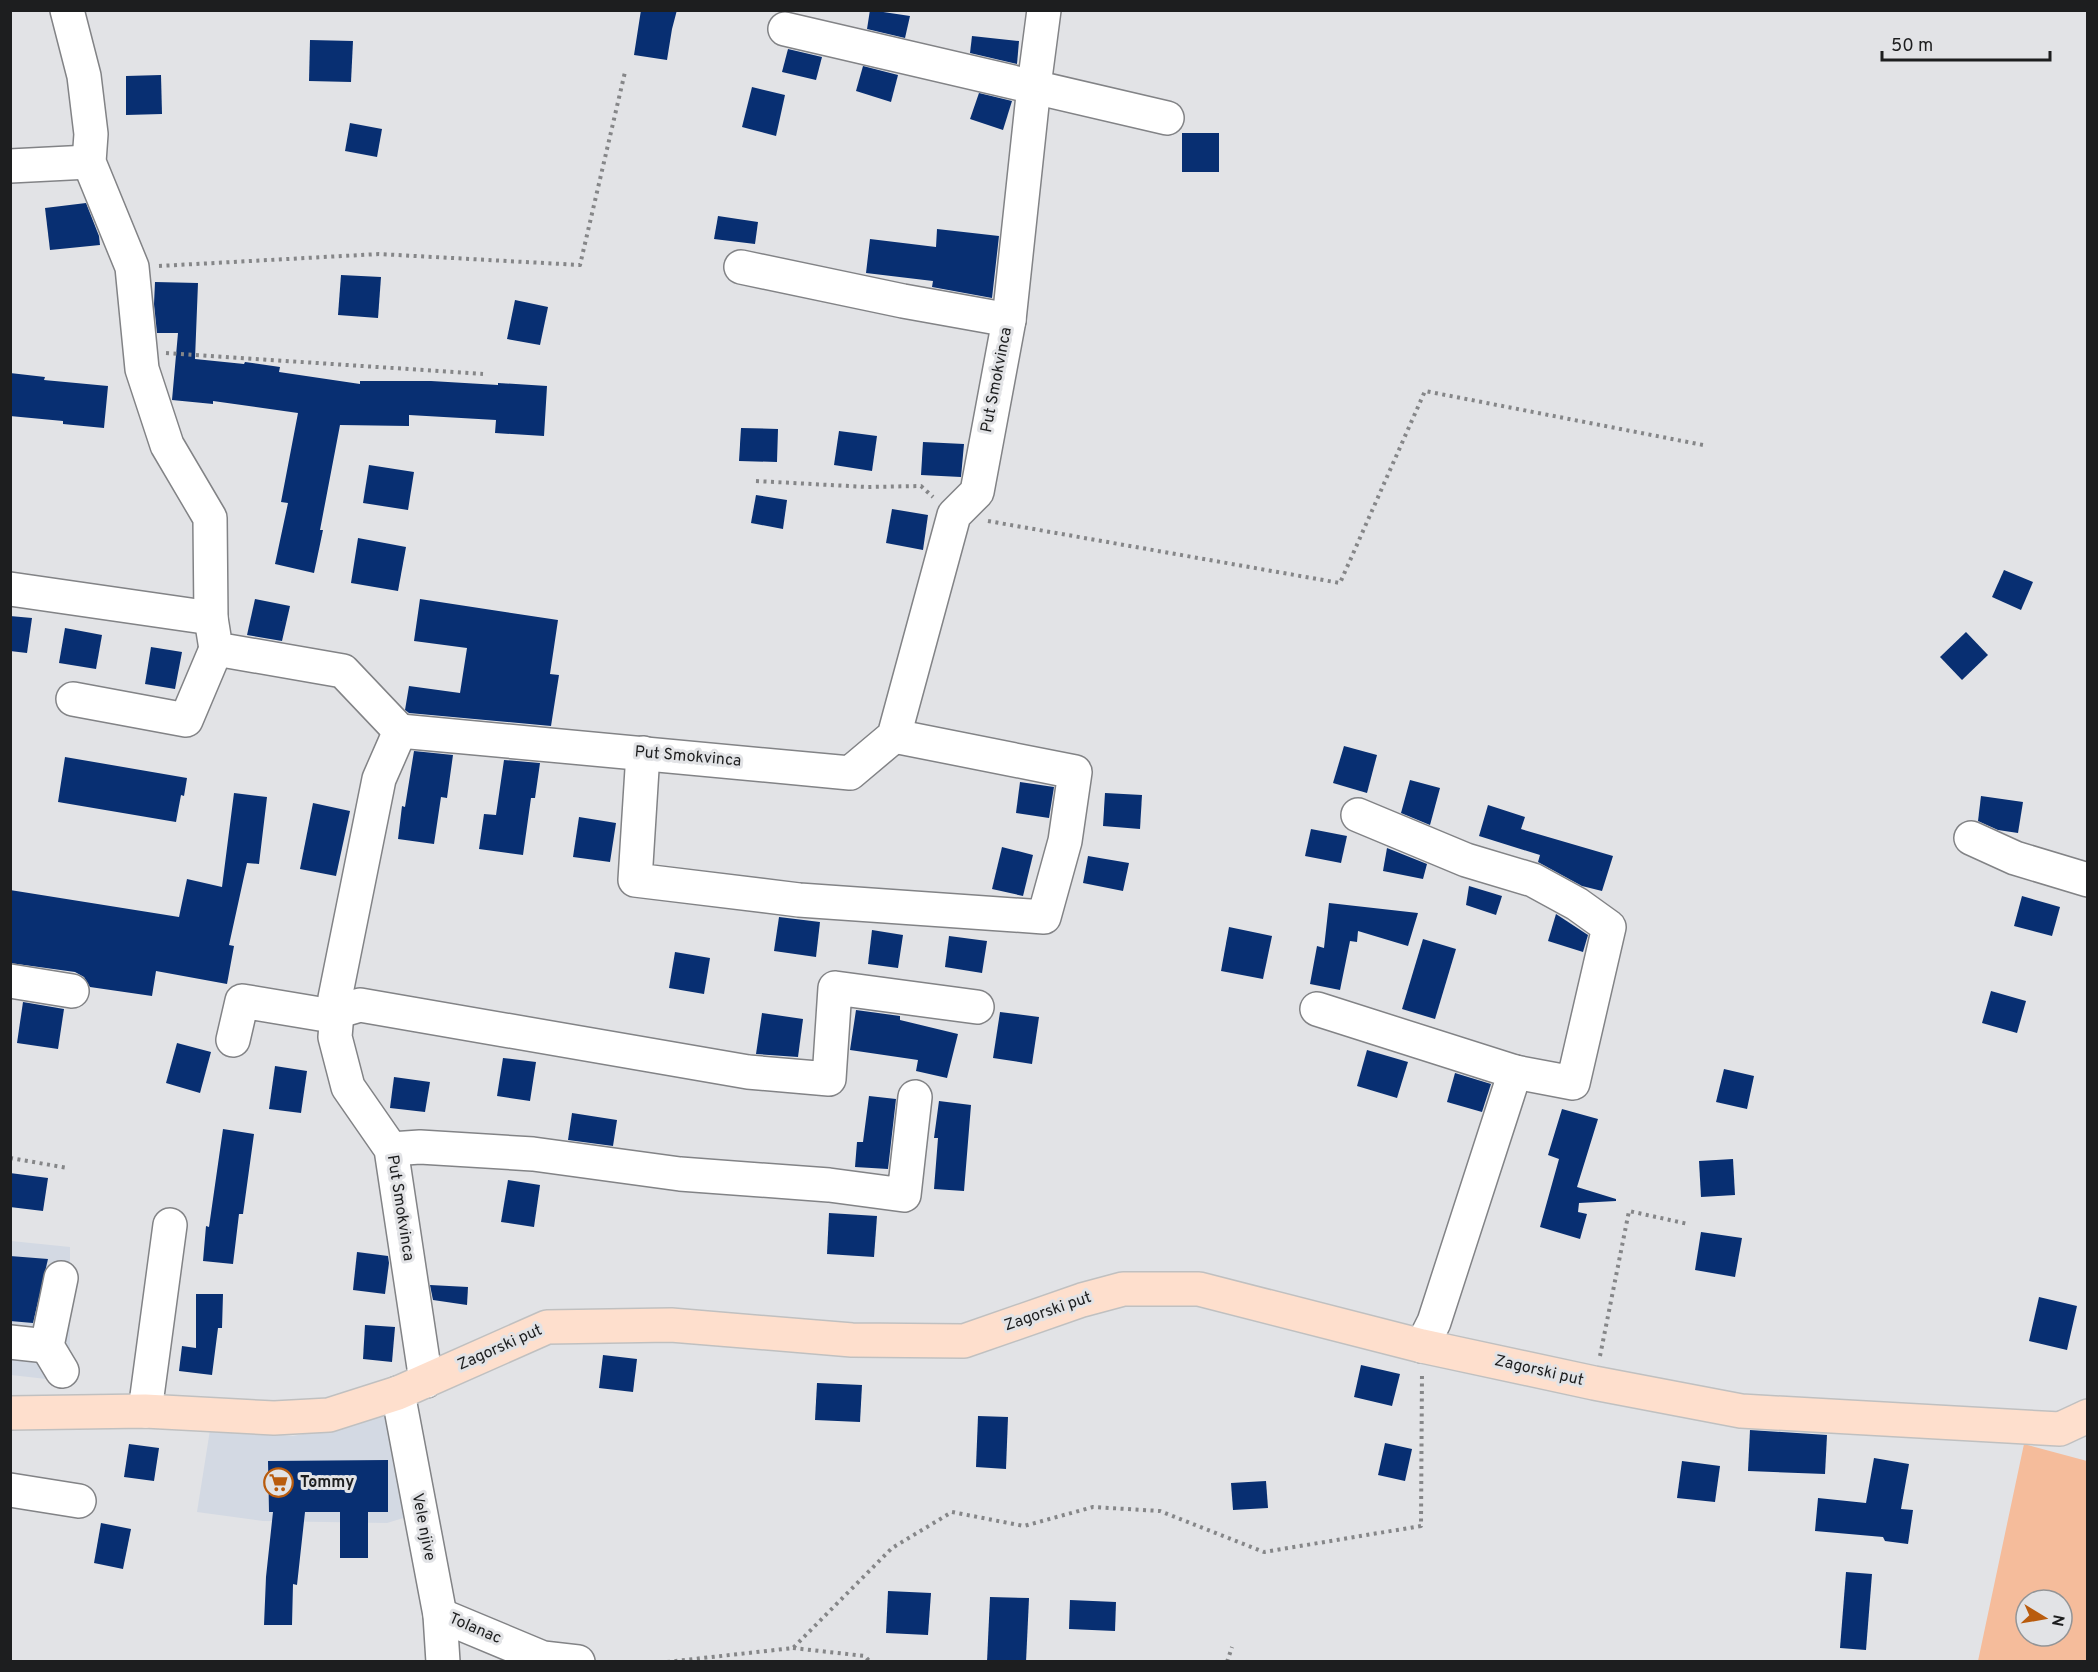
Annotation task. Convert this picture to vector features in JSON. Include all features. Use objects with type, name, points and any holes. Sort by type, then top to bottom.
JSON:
[{"type":"main road","name":"Zagorski put","points":[[11,1413],[145,1411],[274,1418],[329,1415],[412,1387],[548,1327],[671,1325],[852,1340],[964,1341],[1082,1300],[1124,1289],[1199,1289],[1422,1346],[1594,1383],[1741,1411],[2060,1429],[2088,1416]]},
{"type":"street","points":[[67,10],[84,76],[91,134],[89,162],[132,267],[142,369],[166,445],[210,518],[214,634],[186,720],[73,699]]},
{"type":"street","name":"Put Smokvinca","points":[[412,1387],[391,1149],[348,1087],[335,1037],[337,1013],[335,998],[379,779],[400,731],[850,772],[894,736],[954,515],[976,492],[1009,320],[1044,10]]},
{"type":"street","points":[[784,28],[1167,118]]},
{"type":"street","points":[[10,166],[89,162]]},
{"type":"street","points":[[741,267],[903,302],[1009,320]]},
{"type":"street","points":[[10,589],[214,634],[271,660],[342,671],[400,731]]},
{"type":"street","points":[[643,753],[635,880],[799,900],[1044,917],[1065,841],[1075,772],[894,736]]},
{"type":"street","points":[[1317,1009],[1515,1071],[1573,1083],[1609,927],[1577,904],[1533,880],[1466,860],[1358,815]]},
{"type":"street","points":[[1971,838],[2015,858],[2088,880]]},
{"type":"street","points":[[10,981],[72,991]]},
{"type":"street","points":[[233,1040],[242,1000],[326,1015],[360,1005],[748,1072],[829,1079],[835,988],[977,1007]]},
{"type":"street","points":[[1422,1346],[1434,1322],[1515,1071]]},
{"type":"street","points":[[391,1149],[420,1147],[533,1154],[680,1174],[829,1185],[904,1195],[915,1097]]},
{"type":"street","points":[[145,1411],[170,1225]]},
{"type":"street","points":[[10,1342],[54,1358],[61,1278]]},
{"type":"street","name":"Vele njive","points":[[412,1387],[440,1615],[443,1662]]},
{"type":"street","points":[[10,1490],[79,1501]]},
{"type":"street","name":"Tolanac","points":[[440,1615],[543,1658],[578,1662]]},
{"type":"path","points":[[132,267],[379,254],[580,265],[625,72]]},
{"type":"path","points":[[141,353],[156,352],[483,374]]},
{"type":"path","points":[[756,481],[867,487],[921,486],[954,515],[1340,582],[1425,391],[1703,445]]},
{"type":"path","points":[[10,1158],[68,1168]]},
{"type":"path","points":[[1594,1383],[1629,1211],[1688,1224]]},
{"type":"path","points":[[793,1648],[892,1548],[952,1512],[1024,1526],[1093,1507],[1160,1511],[1264,1552],[1421,1526],[1422,1346]]},
{"type":"path","points":[[1227,1662],[1232,1647]]},
{"type":"path","points":[[666,1662],[793,1648],[865,1656],[870,1662]]},
{"type":"shaded area","points":[[11,1241],[70,1247],[70,1358],[64,1381],[11,1375]]},
{"type":"shaded area","points":[[389,1408],[413,1515],[387,1523],[263,1521],[197,1512],[210,1430],[293,1436],[334,1428]]},
{"type":"shaded area","points":[[2024,1444],[2087,1461],[2087,1661],[1978,1661]]},
{"type":"building","points":[[641,10],[677,10],[667,60],[634,55]]},
{"type":"building","points":[[870,10],[910,16],[905,38],[867,29]]},
{"type":"building","points":[[972,36],[1019,41],[1017,64],[970,53]]},
{"type":"building","points":[[310,40],[353,41],[351,82],[309,81]]},
{"type":"building","points":[[788,49],[822,57],[816,80],[782,72]]},
{"type":"building","points":[[863,66],[898,75],[891,102],[856,91]]},
{"type":"building","points":[[161,75],[162,114],[126,115],[126,76]]},
{"type":"building","points":[[752,87],[785,95],[776,136],[742,127]]},
{"type":"building","points":[[979,93],[1012,101],[1003,130],[970,119]]},
{"type":"building","points":[[350,123],[382,129],[377,157],[345,151]]},
{"type":"building","points":[[1182,133],[1219,133],[1219,172],[1182,172]]},
{"type":"building","points":[[86,203],[99,236],[100,245],[50,250],[45,208]]},
{"type":"building","points":[[718,216],[758,222],[755,244],[714,239]]},
{"type":"building","points":[[937,229],[999,236],[992,298],[932,287],[933,281],[866,273],[870,239],[936,247]]},
{"type":"building","points":[[341,275],[381,277],[378,318],[338,315]]},
{"type":"building","points":[[155,282],[198,283],[195,359],[280,367],[279,372],[360,384],[360,381],[431,381],[547,386],[544,436],[495,433],[496,420],[409,415],[409,426],[340,425],[314,573],[275,564],[288,503],[281,502],[298,413],[213,401],[213,404],[172,400],[178,333],[157,333],[154,304]]},
{"type":"building","points":[[515,300],[548,307],[540,345],[507,339]]},
{"type":"building","points":[[10,373],[45,377],[44,380],[108,386],[104,428],[10,416]]},
{"type":"building","points":[[741,428],[778,429],[777,462],[739,461]]},
{"type":"building","points":[[839,431],[877,436],[872,471],[834,465]]},
{"type":"building","points":[[923,442],[964,444],[961,477],[921,475]]},
{"type":"building","points":[[369,465],[414,472],[408,510],[363,503]]},
{"type":"building","points":[[756,495],[787,500],[783,529],[751,523]]},
{"type":"building","points":[[892,509],[928,515],[923,550],[886,543]]},
{"type":"building","points":[[358,538],[406,547],[398,591],[351,583]]},
{"type":"building","points":[[2004,570],[2033,582],[2021,610],[1992,597]]},
{"type":"building","points":[[255,599],[290,606],[282,641],[247,635]]},
{"type":"building","points":[[420,599],[558,620],[550,674],[559,675],[551,726],[409,713],[405,710],[409,686],[460,693],[467,648],[414,641]]},
{"type":"building","points":[[10,616],[32,618],[27,653],[10,651]]},
{"type":"building","points":[[65,628],[102,635],[96,669],[59,663]]},
{"type":"building","points":[[1966,632],[1988,655],[1962,680],[1940,657]]},
{"type":"building","points":[[151,647],[182,652],[175,689],[145,684]]},
{"type":"building","points":[[1344,746],[1377,755],[1367,793],[1333,783]]},
{"type":"building","points":[[414,751],[453,755],[447,798],[441,797],[434,844],[398,839],[402,806],[405,807]]},
{"type":"building","points":[[65,757],[187,778],[176,822],[58,802]]},
{"type":"building","points":[[504,760],[540,763],[535,798],[531,798],[523,855],[479,849],[484,814],[496,815]]},
{"type":"building","points":[[1410,780],[1440,788],[1430,825],[1401,813]]},
{"type":"building","points":[[1020,782],[1054,787],[1049,818],[1016,813]]},
{"type":"building","points":[[234,793],[267,797],[259,864],[247,863],[229,945],[234,946],[227,984],[156,971],[152,996],[90,987],[84,977],[75,972],[10,963],[10,890],[179,917],[187,879],[222,887]]},
{"type":"building","points":[[1105,793],[1142,795],[1140,829],[1103,826]]},
{"type":"building","points":[[1981,796],[2023,802],[2018,833],[1998,830],[1978,821]]},
{"type":"building","points":[[313,803],[350,811],[336,876],[300,869]]},
{"type":"building","points":[[1488,805],[1525,817],[1521,829],[1613,856],[1602,891],[1582,886],[1538,862],[1540,855],[1479,836]]},
{"type":"building","points":[[579,817],[616,823],[610,862],[573,857]]},
{"type":"building","points":[[1311,829],[1347,836],[1341,863],[1305,856]]},
{"type":"building","points":[[1002,847],[1033,855],[1023,896],[992,889]]},
{"type":"building","points":[[1387,848],[1427,864],[1423,879],[1383,871]]},
{"type":"building","points":[[1088,856],[1129,863],[1123,891],[1083,883]]},
{"type":"building","points":[[1469,886],[1502,896],[1496,915],[1466,905]]},
{"type":"building","points":[[2022,896],[2060,907],[2052,936],[2014,926]]},
{"type":"building","points":[[1329,903],[1418,913],[1408,946],[1358,931],[1357,942],[1350,941],[1340,990],[1310,984],[1317,946],[1324,948]]},
{"type":"building","points":[[1556,914],[1588,935],[1583,952],[1548,941]]},
{"type":"building","points":[[779,917],[820,922],[816,957],[774,951]]},
{"type":"building","points":[[1229,927],[1272,936],[1263,979],[1221,971]]},
{"type":"building","points":[[872,930],[903,935],[898,968],[868,964]]},
{"type":"building","points":[[949,936],[987,941],[982,973],[945,967]]},
{"type":"building","points":[[1423,939],[1456,949],[1435,1019],[1402,1009]]},
{"type":"building","points":[[675,952],[710,958],[704,994],[669,988]]},
{"type":"building","points":[[1991,991],[2026,1001],[2017,1033],[1982,1023]]},
{"type":"building","points":[[23,1002],[64,1009],[58,1049],[17,1043]]},
{"type":"building","points":[[856,1010],[900,1016],[900,1020],[958,1034],[947,1078],[916,1071],[918,1060],[850,1050]]},
{"type":"building","points":[[1000,1012],[1039,1017],[1032,1064],[993,1058]]},
{"type":"building","points":[[762,1013],[803,1019],[798,1057],[756,1054]]},
{"type":"building","points":[[177,1043],[211,1052],[200,1093],[166,1083]]},
{"type":"building","points":[[1367,1050],[1408,1062],[1397,1098],[1357,1086]]},
{"type":"building","points":[[503,1058],[536,1062],[530,1101],[497,1096]]},
{"type":"building","points":[[275,1066],[307,1071],[301,1113],[269,1109]]},
{"type":"building","points":[[1724,1069],[1754,1076],[1747,1109],[1716,1102]]},
{"type":"building","points":[[1455,1073],[1491,1084],[1482,1112],[1447,1102]]},
{"type":"building","points":[[394,1077],[430,1082],[425,1112],[390,1108]]},
{"type":"building","points":[[869,1096],[896,1099],[888,1169],[855,1167],[857,1142],[863,1142]]},
{"type":"building","points":[[939,1101],[971,1105],[964,1191],[934,1189],[938,1138],[934,1138]]},
{"type":"building","points":[[1562,1109],[1598,1119],[1577,1187],[1616,1199],[1616,1201],[1579,1203],[1578,1212],[1587,1214],[1580,1239],[1540,1227],[1559,1159],[1548,1155]]},
{"type":"building","points":[[572,1113],[617,1120],[613,1146],[568,1140]]},
{"type":"building","points":[[223,1129],[254,1134],[243,1214],[239,1214],[233,1264],[203,1261],[206,1226],[209,1227]]},
{"type":"building","points":[[1733,1159],[1735,1195],[1701,1197],[1699,1161]]},
{"type":"building","points":[[10,1173],[48,1178],[43,1211],[10,1207]]},
{"type":"building","points":[[508,1180],[540,1185],[534,1227],[501,1222]]},
{"type":"building","points":[[829,1213],[877,1216],[874,1257],[827,1254]]},
{"type":"building","points":[[1701,1232],[1742,1238],[1735,1277],[1695,1270]]},
{"type":"building","points":[[357,1252],[388,1256],[385,1294],[353,1290]]},
{"type":"building","points":[[10,1256],[48,1259],[33,1323],[10,1321]]},
{"type":"building","points":[[430,1285],[468,1287],[467,1305],[433,1300]]},
{"type":"building","points":[[196,1294],[223,1294],[222,1328],[218,1328],[212,1375],[179,1371],[182,1346],[196,1348]]},
{"type":"building","points":[[2039,1297],[2077,1306],[2067,1350],[2029,1341]]},
{"type":"building","points":[[365,1325],[395,1327],[392,1362],[363,1359]]},
{"type":"building","points":[[603,1355],[637,1359],[633,1392],[599,1388]]},
{"type":"building","points":[[1361,1365],[1400,1374],[1392,1406],[1354,1397]]},
{"type":"building","points":[[817,1383],[862,1385],[860,1422],[815,1420]]},
{"type":"building","points":[[978,1416],[1008,1417],[1006,1469],[976,1467]]},
{"type":"building","points":[[1750,1430],[1827,1435],[1825,1474],[1748,1471]]},
{"type":"building","points":[[1385,1443],[1412,1449],[1405,1481],[1378,1475]]},
{"type":"building","points":[[129,1444],[159,1448],[154,1481],[124,1477]]},
{"type":"building","points":[[1874,1458],[1909,1464],[1901,1509],[1913,1510],[1908,1544],[1885,1541],[1883,1537],[1815,1531],[1818,1498],[1866,1503]]},
{"type":"building","points":[[388,1460],[388,1512],[368,1512],[368,1558],[340,1558],[340,1512],[305,1512],[297,1585],[293,1584],[292,1625],[264,1625],[266,1577],[273,1512],[269,1512],[268,1461]]},
{"type":"building","points":[[1682,1461],[1720,1466],[1715,1502],[1677,1498]]},
{"type":"building","points":[[1266,1481],[1268,1508],[1233,1510],[1231,1483]]},
{"type":"building","points":[[101,1523],[131,1529],[123,1569],[94,1563]]},
{"type":"building","points":[[1846,1572],[1872,1574],[1866,1650],[1840,1648]]},
{"type":"building","points":[[888,1591],[931,1593],[928,1635],[886,1633]]},
{"type":"building","points":[[990,1597],[1029,1598],[1026,1662],[987,1662]]},
{"type":"building","points":[[1070,1600],[1116,1602],[1115,1631],[1069,1629]]},
{"type":"place","name":"Tommy","points":[[279,1483]]}]
